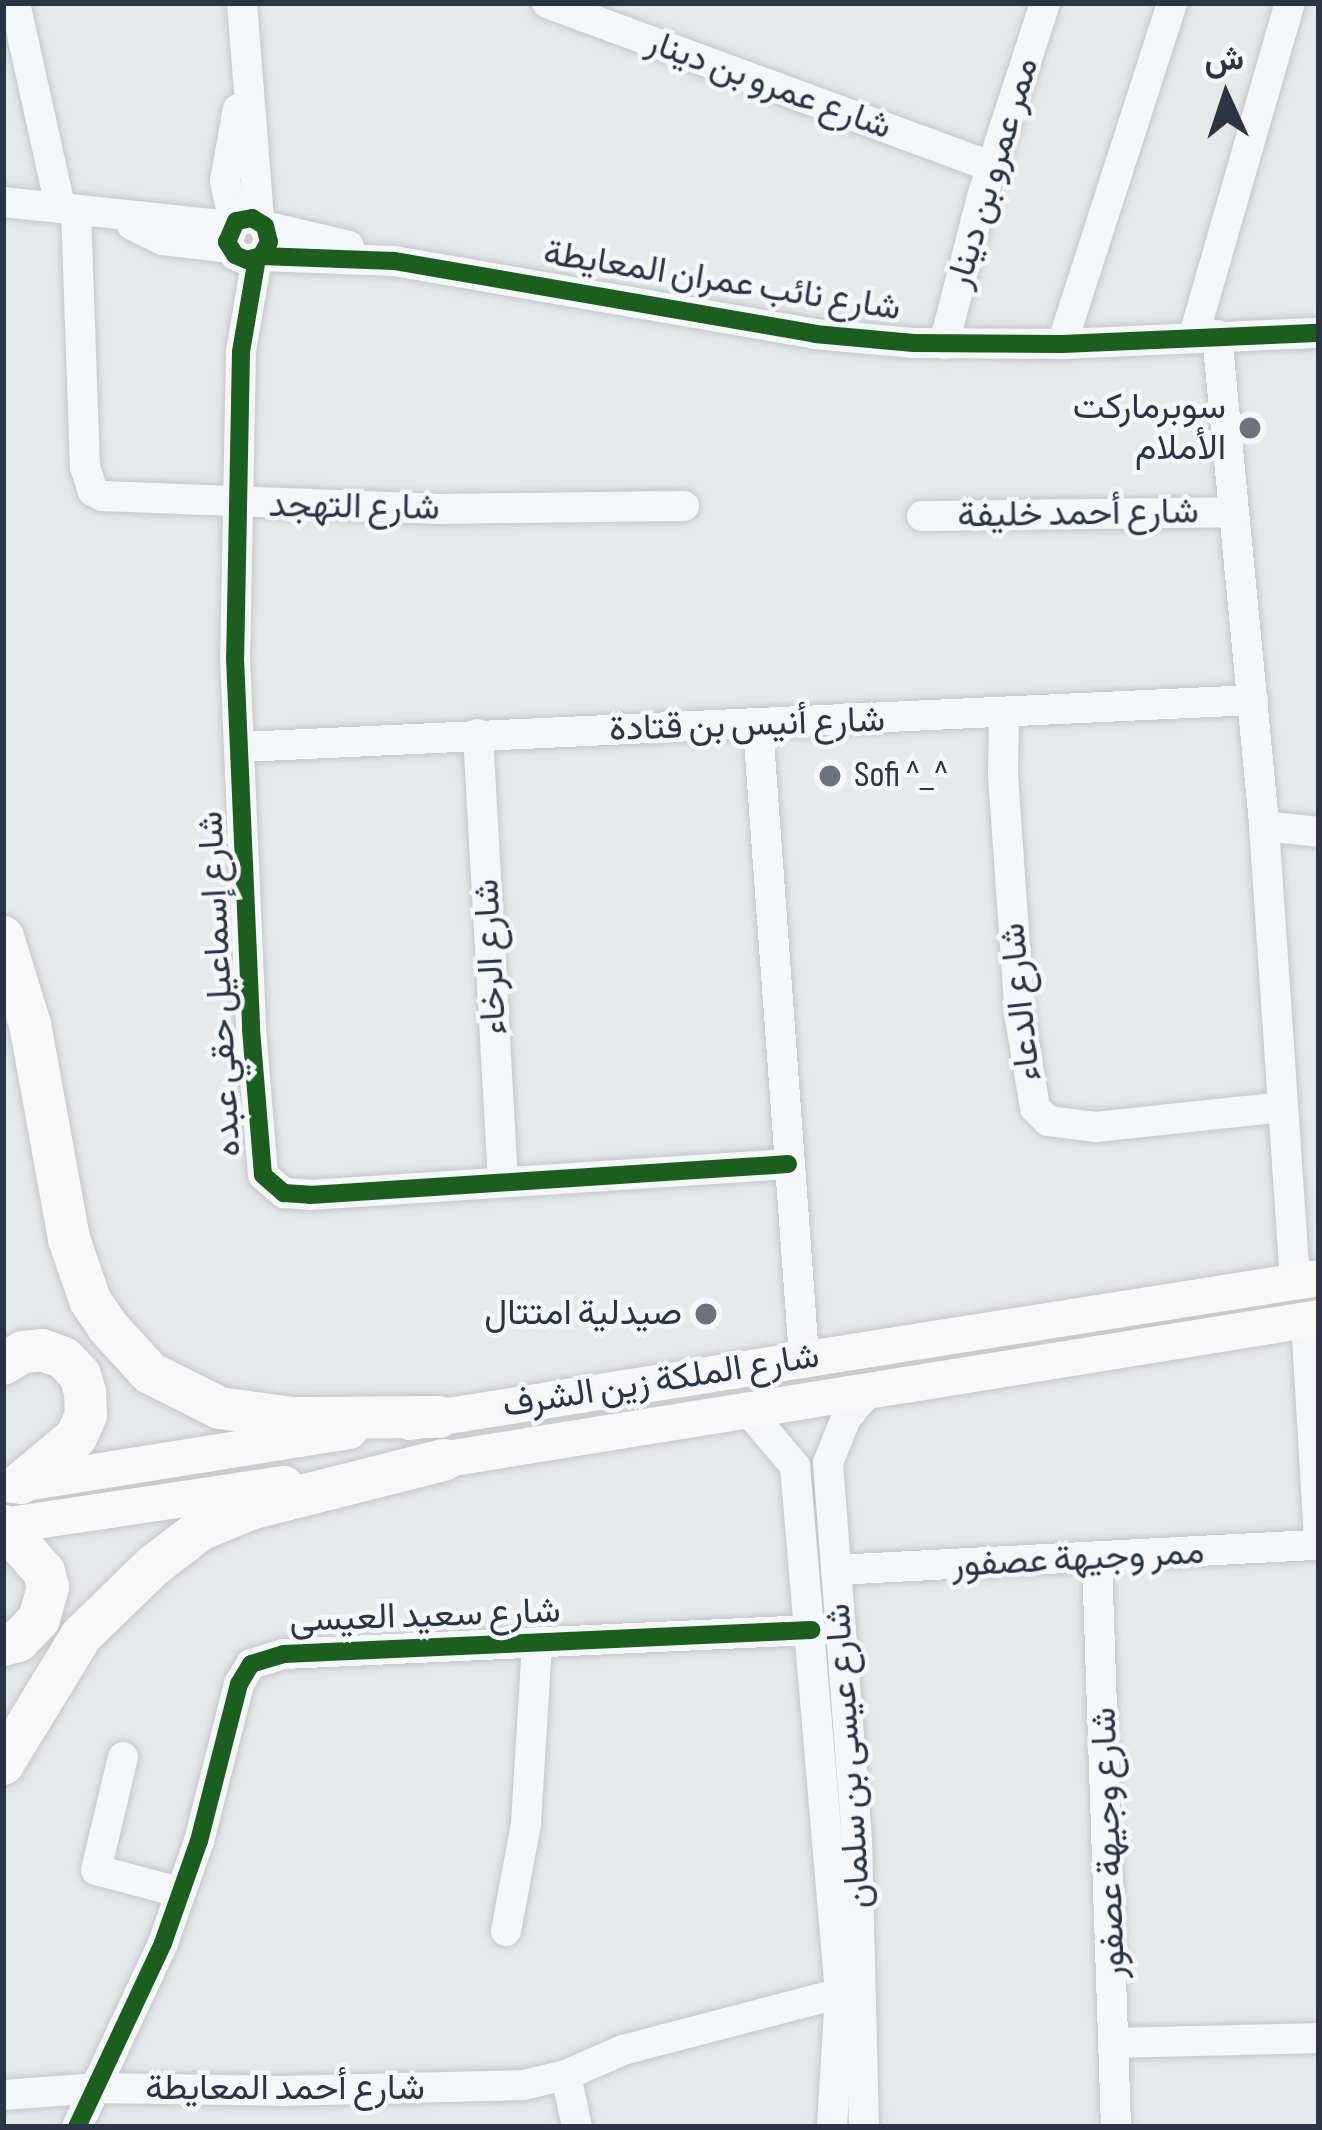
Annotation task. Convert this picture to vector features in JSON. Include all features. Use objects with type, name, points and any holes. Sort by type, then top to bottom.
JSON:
[{"type":"highway","points":[[3,937],[30,1024],[69,1239],[90,1300],[108,1327],[150,1373],[220,1408],[292,1418],[440,1417]]},
{"type":"highway","points":[[3,1364],[23,1352],[42,1350],[64,1358],[80,1375],[85,1392],[86,1415],[76,1437],[12,1485]]},
{"type":"highway","points":[[3,1764],[81,1636],[153,1566],[200,1530],[250,1509],[444,1460]]},
{"type":"highway","points":[[3,1526],[44,1572],[48,1587],[39,1619],[18,1641],[3,1646]]},
{"type":"main road","name":"شارع الملكة زين الشرف","points":[[12,1485],[1307,1280]]},
{"type":"main road","name":"شارع الملكة زين الشرف","points":[[3,1526],[865,1395],[1313,1319]]},
{"type":"street","points":[[15,3],[68,208]]},
{"type":"street","name":"شارع إسماعيل حقي عبده","points":[[242,3],[244,79],[225,181],[246,239],[235,658],[250,1029],[263,1175],[284,1193],[310,1196],[788,1164]]},
{"type":"street","name":"شارع عمرو بن دينار","points":[[547,3],[992,167]]},
{"type":"street","name":"ممر عمرو بن دينار","points":[[944,344],[992,167],[1045,3]]},
{"type":"street","points":[[1062,344],[1172,3]]},
{"type":"street","points":[[1290,3],[1205,335],[1234,512],[1264,826],[1282,1107],[1307,1280]]},
{"type":"street","name":"شارع نائب عمران المعايطة","points":[[3,202],[68,208],[394,261],[728,322],[944,344],[1319,334]]},
{"type":"street","name":"شارع التهجد","points":[[68,208],[85,466],[93,491],[111,498],[236,505],[684,506]]},
{"type":"street","name":"شارع أحمد خليفة","points":[[922,516],[1234,512]]},
{"type":"street","name":"شارع أنيس بن قتادة","points":[[242,747],[478,734],[758,727],[1252,700]]},
{"type":"street","name":"شارع الدعاء","points":[[1004,712],[1003,775],[1020,1018],[1034,1108],[1048,1121],[1096,1127],[1282,1107]]},
{"type":"street","points":[[758,727],[804,1357]]},
{"type":"street","name":"شارع الرخاء","points":[[478,734],[503,1180]]},
{"type":"street","points":[[1264,826],[1319,832]]},
{"type":"street","points":[[1313,1319],[1319,1542]]},
{"type":"street","name":"شارع عيسى بن سلمان","points":[[864,2127],[863,1960],[828,1463],[846,1418],[865,1395]]},
{"type":"street","points":[[750,1413],[795,1466],[813,1460],[828,1463]]},
{"type":"street","name":"شارع عيسى بن سلمان","points":[[795,1466],[840,1994],[832,2127]]},
{"type":"street","name":"ممر وجيهة عصفور","points":[[836,1570],[1096,1560],[1319,1542]]},
{"type":"street","name":"شارع وجيهة عصفور","points":[[1096,1560],[1116,2127]]},
{"type":"street","name":"شارع سعيد العيسى","points":[[77,2127],[143,1994],[199,1841],[239,1684],[251,1664],[284,1654],[811,1630]]},
{"type":"street","points":[[506,1931],[526,1824],[537,1645]]},
{"type":"street","points":[[123,1757],[96,1870],[179,1892]]},
{"type":"street","name":"شارع أحمد المعايطة","points":[[3,2095],[98,2088],[524,2086],[566,2075],[622,2050],[840,1994]]},
{"type":"street","points":[[1116,2043],[1319,2038]]},
{"type":"street","points":[[566,2075],[577,2127]]},
{"type":"cycle path","points":[[261,256],[269,242],[265,226],[252,218],[236,221],[227,242],[235,255],[247,260],[261,256],[394,261],[815,334],[914,343],[1062,344],[1319,333]]},
{"type":"cycle path","points":[[257,258],[241,352],[235,658],[251,1029],[263,1175],[284,1193],[310,1195],[788,1164]]},
{"type":"cycle path","points":[[77,2127],[163,1943],[199,1841],[239,1684],[251,1664],[284,1654],[811,1630]]},
{"type":"place","name":"سوبرماركت الأملام","points":[[1250,428]]},
{"type":"place","name":"Sofi ^_^","points":[[830,776]]},
{"type":"place","name":"صيدلية امتتال","points":[[706,1314]]}]
